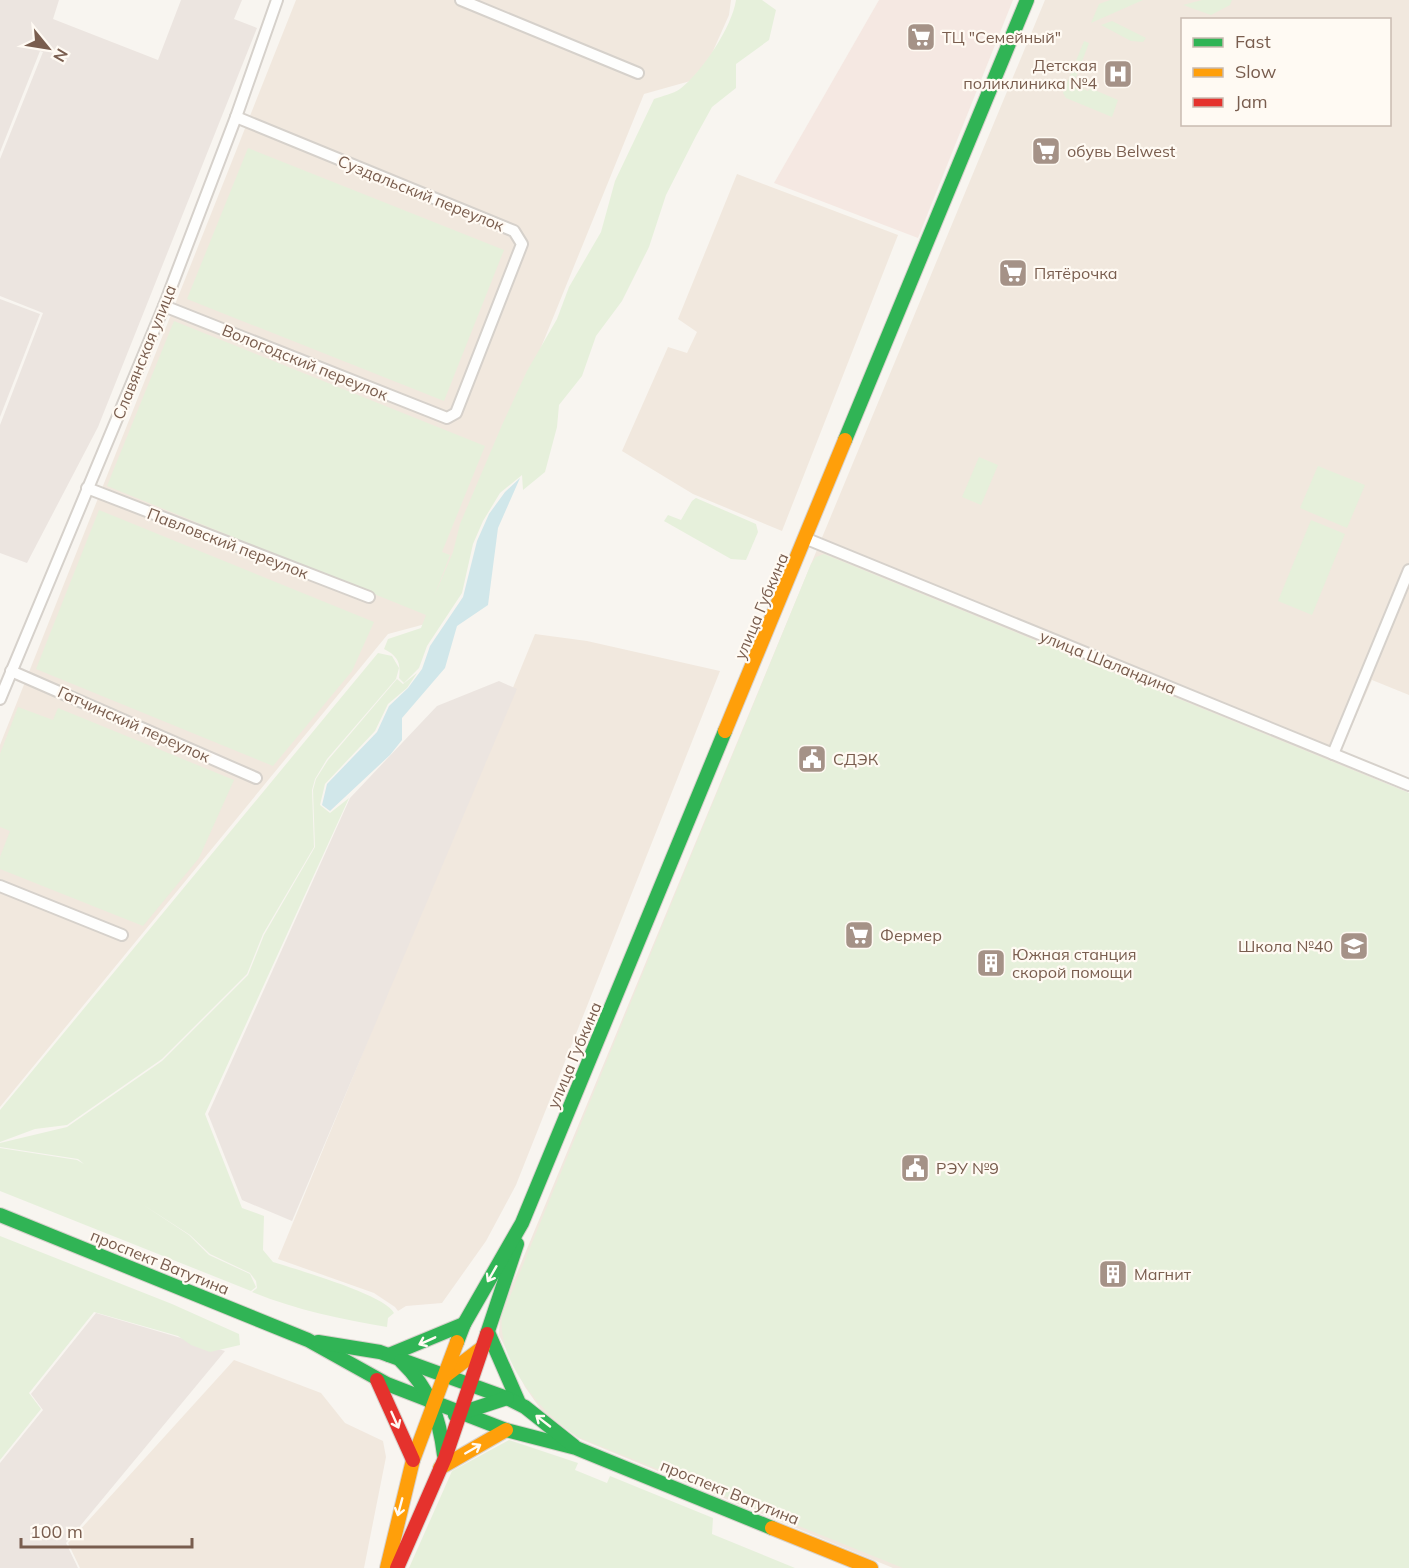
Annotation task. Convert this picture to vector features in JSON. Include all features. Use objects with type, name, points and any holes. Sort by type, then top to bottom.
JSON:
[{"type":"main road","name":"улица Губкина","points":[[397,1568],[442,1463],[488,1332],[522,1223],[807,539],[866,388],[925,252],[1027,0]]},
{"type":"main road","name":"проспект Ватутина","points":[[0,1215],[308,1340],[382,1382],[502,1429],[576,1448],[871,1568]]},
{"type":"main road","name":"улица Губкина","points":[[387,1568],[415,1455],[463,1329],[522,1223]]},
{"type":"main road","points":[[463,1329],[470,1347],[483,1347]]},
{"type":"main road","points":[[394,1357],[463,1329]]},
{"type":"main road","points":[[463,1329],[463,1363],[470,1385],[479,1405],[502,1429]]},
{"type":"main road","points":[[488,1332],[513,1401]]},
{"type":"main road","name":"проспект Ватутина","points":[[308,1340],[394,1357],[513,1401],[576,1448]]},
{"type":"main road","points":[[342,1360],[348,1347]]},
{"type":"main road","points":[[382,1382],[402,1387],[423,1384],[445,1376],[483,1347]]},
{"type":"main road","points":[[382,1382],[402,1376],[394,1357]]},
{"type":"main road","points":[[394,1357],[423,1384],[435,1403],[442,1463]]},
{"type":"main road","points":[[382,1382],[415,1455]]},
{"type":"main road","points":[[415,1455],[439,1422],[479,1405],[513,1401]]},
{"type":"main road","points":[[502,1429],[495,1412],[513,1401]]},
{"type":"main road","points":[[442,1463],[502,1429]]},
{"type":"main road","points":[[415,1455],[427,1445],[434,1445],[442,1463]]},
{"type":"street","name":"Славянская улица","points":[[0,699],[164,306],[236,117],[277,0]]},
{"type":"street","points":[[461,0],[638,73]]},
{"type":"street","name":"Суздальский переулок","points":[[236,117],[514,231],[522,244],[456,413],[447,418]]},
{"type":"street","name":"Вологодский переулок","points":[[164,306],[447,418]]},
{"type":"street","name":"Павловский переулок","points":[[87,488],[369,597]]},
{"type":"street","name":"улица Шаландина","points":[[807,539],[1409,785]]},
{"type":"street","points":[[1333,754],[1409,570]]},
{"type":"street","name":"Гатчинский переулок","points":[[11,670],[256,778]]},
{"type":"street","points":[[0,886],[122,935]]},
{"type":"shaded area","points":[[0,0],[59,0],[53,19],[158,60],[181,0],[242,0],[234,19],[257,28],[98,427],[27,563],[0,553],[0,425],[43,313],[0,296],[0,159],[43,52],[40,51],[0,152]]},
{"type":"shaded area","points":[[296,0],[731,0],[729,15],[701,78],[644,94],[429,623],[388,634],[0,1107],[0,745]]},
{"type":"shaded area","points":[[879,0],[1013,0],[918,238],[774,183]]},
{"type":"shaded area","points":[[1045,0],[1409,0],[1409,695],[1372,680],[1336,762],[1409,793],[1409,1568],[893,1568],[578,1438],[542,1411],[525,1387],[499,1335],[500,1316]]},
{"type":"shaded area","points":[[737,174],[898,235],[782,531],[693,494],[622,451],[668,347],[687,353],[697,332],[678,319]]},
{"type":"shaded area","points":[[0,299],[40,314],[0,417]]},
{"type":"shaded area","points":[[520,478],[498,528],[488,605],[457,626],[445,668],[402,718],[402,740],[390,755],[330,811],[322,805],[327,784],[377,732],[389,706],[408,688],[422,669],[430,646],[463,597],[477,541],[489,514],[505,492]]},
{"type":"shaded area","points":[[535,634],[587,641],[720,671],[516,1185],[486,1241],[442,1303],[406,1306],[398,1311],[374,1293],[278,1259]]},
{"type":"shaded area","points":[[499,681],[517,689],[292,1221],[242,1200],[208,1114],[350,798],[437,706]]},
{"type":"shaded area","points":[[96,1313],[225,1351],[66,1543],[78,1568],[0,1568],[0,1463],[43,1410],[31,1394]]},
{"type":"shaded area","points":[[234,1360],[321,1393],[345,1423],[383,1441],[386,1457],[364,1568],[80,1568],[68,1543]]},
{"type":"green space","points":[[736,0],[762,0],[776,10],[769,40],[736,64],[736,88],[712,107],[696,136],[666,195],[649,247],[622,301],[596,336],[582,376],[559,405],[557,427],[545,472],[523,490],[522,475],[500,493],[483,521],[473,544],[462,593],[427,646],[419,668],[404,683],[399,678],[398,660],[384,649],[388,639],[421,628],[426,615],[107,486],[174,321],[485,446],[442,552],[450,555],[434,597],[453,552],[460,524],[502,425],[527,371],[557,319],[569,287],[601,232],[615,181],[654,99],[680,89],[697,72],[722,36],[729,23]]},
{"type":"green space","points":[[1110,0],[1143,0],[1091,23],[1099,4]]},
{"type":"green space","points":[[1202,0],[1232,0],[1230,5],[1211,15],[1183,5]]},
{"type":"green space","points":[[1112,21],[1146,38],[1143,42],[1131,41],[1101,25]]},
{"type":"green space","points":[[1084,41],[1089,43],[1073,85],[1088,91],[1090,88],[1118,100],[1112,117],[1066,98],[1063,93]]},
{"type":"green space","points":[[248,148],[504,250],[444,401],[187,299]]},
{"type":"green space","points":[[979,457],[998,465],[981,505],[962,497]]},
{"type":"green space","points":[[1318,466],[1365,485],[1347,528],[1300,508]]},
{"type":"green space","points":[[696,498],[756,524],[758,532],[746,560],[731,559],[664,521],[668,515],[681,520]]},
{"type":"green space","points":[[99,510],[374,622],[352,671],[273,766],[36,669]]},
{"type":"green space","points":[[1311,520],[1345,534],[1312,615],[1278,601]]},
{"type":"green space","points":[[824,554],[1409,793],[1409,1568],[903,1568],[578,1437],[550,1415],[537,1401],[514,1368],[502,1333],[502,1316],[811,564],[816,557]]},
{"type":"green space","points":[[378,653],[392,656],[399,668],[396,679],[327,759],[315,779],[312,790],[314,847],[263,934],[247,974],[162,1059],[67,1125],[35,1129],[0,1142],[0,1110]]},
{"type":"green space","points":[[417,673],[407,688],[388,704],[375,731],[325,784],[320,805],[330,813],[349,798],[205,1114],[242,1208],[264,1216],[263,1250],[273,1262],[339,1283],[375,1298],[394,1313],[388,1318],[387,1327],[318,1313],[252,1292],[257,1288],[256,1281],[250,1273],[210,1254],[190,1235],[142,1204],[189,1235],[209,1255],[250,1274],[256,1287],[251,1291],[0,1191],[0,1148],[77,1160],[84,1164],[78,1159],[0,1147],[0,1143],[67,1127],[162,1061],[248,975],[264,935],[315,847],[313,790],[316,779],[328,760],[397,679],[403,684]]},
{"type":"green space","points":[[18,707],[53,720],[58,708],[234,780],[199,858],[143,926],[0,869],[0,857],[10,831],[0,827],[0,754]]},
{"type":"green space","points":[[0,1236],[172,1304],[239,1334],[240,1345],[210,1352],[191,1345],[178,1336],[94,1312],[29,1393],[41,1409],[0,1460]]},
{"type":"green space","points":[[509,1440],[578,1463],[575,1470],[607,1483],[610,1476],[713,1518],[712,1534],[795,1568],[409,1568],[452,1471]]},
{"type":"traffic: fast","points":[[845,440],[1027,0]]},
{"type":"traffic: fast","points":[[457,1342],[464,1324],[522,1223],[725,731]]},
{"type":"traffic: fast","points":[[0,1215],[308,1340],[387,1384],[506,1430],[576,1448],[772,1528]]},
{"type":"traffic: fast","points":[[487,1334],[517,1244]]},
{"type":"traffic: fast","points":[[389,1355],[464,1324]]},
{"type":"traffic: fast","points":[[488,1332],[519,1403]]},
{"type":"traffic: fast","points":[[318,1342],[380,1352],[507,1398],[525,1407],[574,1446]]},
{"type":"traffic: fast","points":[[401,1361],[426,1393],[436,1416],[444,1455]]},
{"type":"traffic: fast","points":[[455,1415],[507,1398]]},
{"type":"traffic: slow","points":[[725,731],[845,440]]},
{"type":"traffic: slow","points":[[387,1568],[413,1460],[457,1342]]},
{"type":"traffic: slow","points":[[445,1376],[483,1347]]},
{"type":"traffic: slow","points":[[440,1468],[506,1430]]},
{"type":"traffic: slow","points":[[772,1528],[871,1568]]},
{"type":"traffic: jam","points":[[397,1568],[445,1458],[487,1334]]},
{"type":"traffic: jam","points":[[377,1380],[413,1460]]},
{"type":"place","name":"ТЦ \"Семейный\"","points":[[921,37]]},
{"type":"place","name":"Детская поликлиника №4","points":[[1118,74]]},
{"type":"place","name":"обувь Belwest","points":[[1046,151]]},
{"type":"place","name":"Пятёрочка","points":[[1013,273]]},
{"type":"place","name":"СДЭК","points":[[812,759]]},
{"type":"place","name":"Фермер","points":[[859,935]]},
{"type":"place","name":"Школа №40","points":[[1354,946]]},
{"type":"place","name":"Южная станция скорой помощи","points":[[991,963]]},
{"type":"place","name":"РЭУ №9","points":[[915,1168]]},
{"type":"place","name":"Магнит","points":[[1113,1274]]}]
